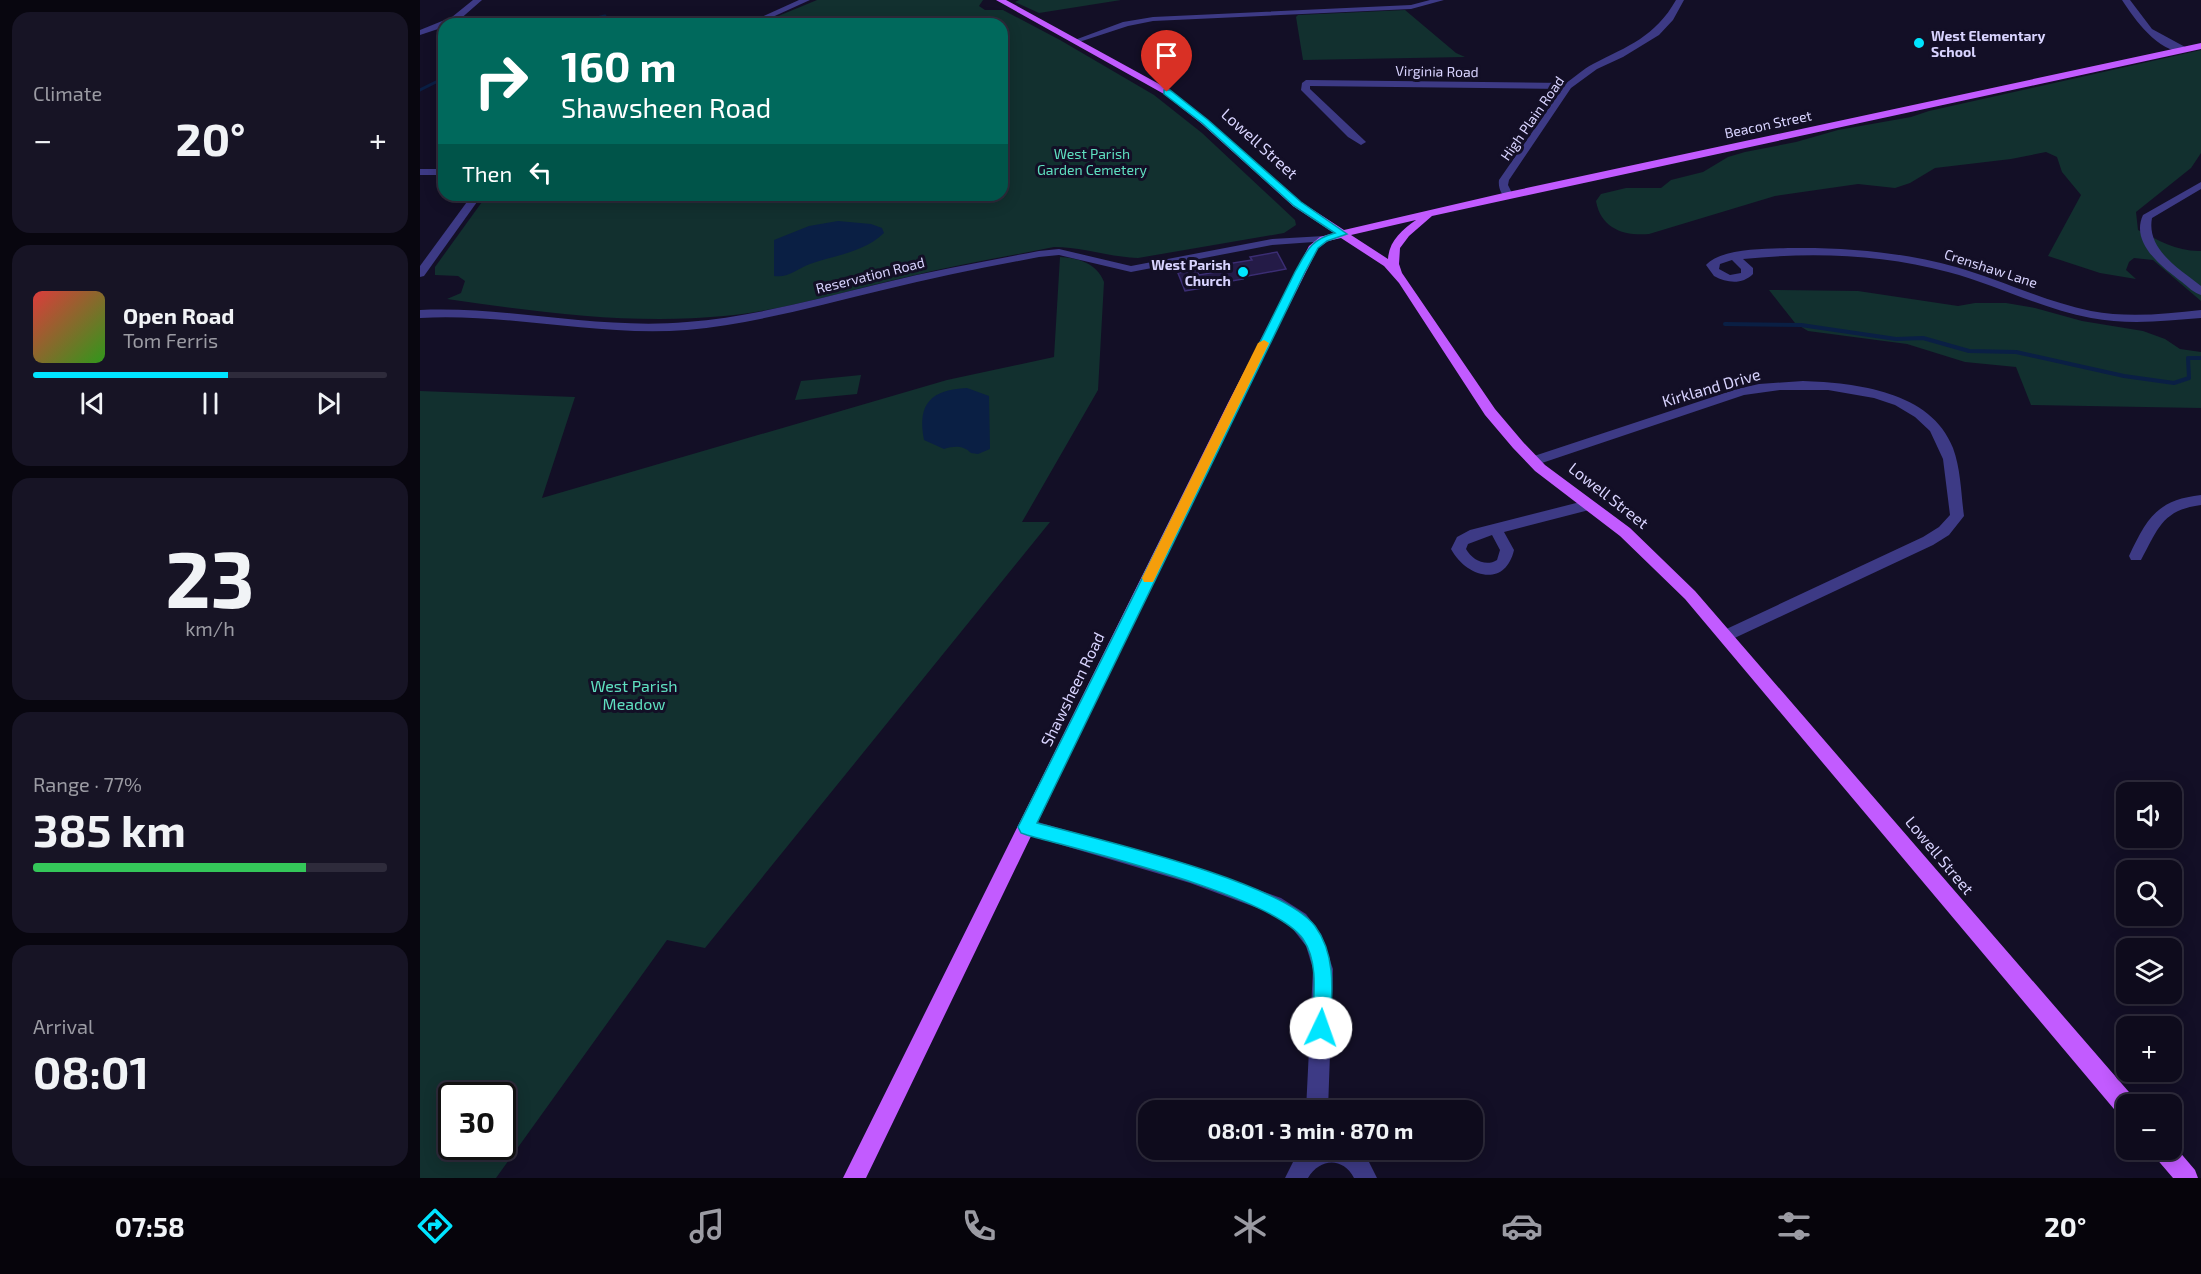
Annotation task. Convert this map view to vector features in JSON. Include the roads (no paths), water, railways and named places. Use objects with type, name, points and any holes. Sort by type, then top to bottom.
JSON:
[{"type":"main road","name":"Lowell Street","points":[[1000,0],[1183,103],[1297,204],[1368,249],[1397,273],[1490,412],[1533,461],[1625,532],[1657,561],[1726,636],[2116,1094]]},
{"type":"main road","name":"Beacon Street","points":[[1342,234],[1508,195],[2201,46]]},
{"type":"main road","points":[[1397,273],[1391,257],[1395,247],[1405,233],[1435,212]]},
{"type":"main road","points":[[1324,239],[1342,234]]},
{"type":"main road","name":"Shawsheen Road","points":[[854,1178],[1279,313],[1314,246],[1324,239]]},
{"type":"main road","points":[[2172,1160],[2187,1178]]},
{"type":"street","points":[[456,18],[477,0]]},
{"type":"street","points":[[764,18],[806,0]]},
{"type":"street","points":[[1076,41],[1126,24],[1153,19],[1286,9],[1411,7],[1440,0]]},
{"type":"street","name":"High Plain Road","points":[[1508,195],[1503,185],[1504,180],[1568,86],[1594,67],[1620,55],[1656,33],[1670,18],[1680,0]]},
{"type":"street","points":[[2126,0],[2144,28],[2152,35],[2184,50]]},
{"type":"street","points":[[420,33],[438,26]]},
{"type":"street","name":"Virginia Road","points":[[1361,141],[1351,135],[1305,90],[1306,83],[1568,86]]},
{"type":"street","points":[[420,172],[438,172]]},
{"type":"street","points":[[2201,185],[2147,217],[2143,225],[2145,237],[2155,252],[2201,292]]},
{"type":"street","points":[[420,274],[473,201]]},
{"type":"street","name":"Reservation Road","points":[[420,314],[498,312],[584,322],[686,326],[759,316],[914,279],[1039,254],[1059,252],[1115,267],[1131,268],[1170,263],[1272,242],[1324,239]]},
{"type":"street","name":"Crenshaw Lane","points":[[1735,257],[1809,249],[1841,252],[1936,266],[2054,305],[2093,315],[2145,320],[2201,314]]},
{"type":"street","name":"Kirkland Drive","points":[[1533,461],[1757,388],[1805,385],[1854,390],[1886,397],[1906,405],[1924,417],[1936,429],[1949,456],[1957,516],[1950,524],[1928,542],[1726,636]]},
{"type":"street","points":[[2136,556],[2155,519],[2162,512],[2178,503],[2201,500]]},
{"type":"street","points":[[1495,528],[1588,505]]},
{"type":"street","points":[[1027,827],[1200,877],[1274,905],[1299,921],[1314,941],[1323,969],[1317,1100]]},
{"type":"street","points":[[1296,1178],[1308,1160]]},
{"type":"street","points":[[1354,1160],[1366,1178]]},
{"type":"water","points":[[838,221],[871,224],[882,228],[884,233],[867,245],[848,253],[810,264],[789,274],[774,276],[774,240],[809,226]]},
{"type":"water","points":[[967,388],[989,396],[990,449],[978,454],[958,447],[944,449],[924,440],[923,417],[929,401],[944,392]]},
{"type":"waterway","points":[[596,18],[605,16]]},
{"type":"waterway","points":[[420,90],[438,81]]},
{"type":"waterway","points":[[1725,324],[1801,325],[1896,339],[1923,338],[1969,351],[2016,352],[2124,376],[2174,383],[2189,378],[2188,358],[2201,358]]},
{"type":"place","name":"West Elementary School","points":[[1919,43]]},
{"type":"place","name":"West Parish Church","points":[[1243,272]]},
{"type":"park label","name":"West Parish Garden Cemetery","points":[[1092,162]]},
{"type":"park label","name":"West Parish Meadow","points":[[634,694]]}]
